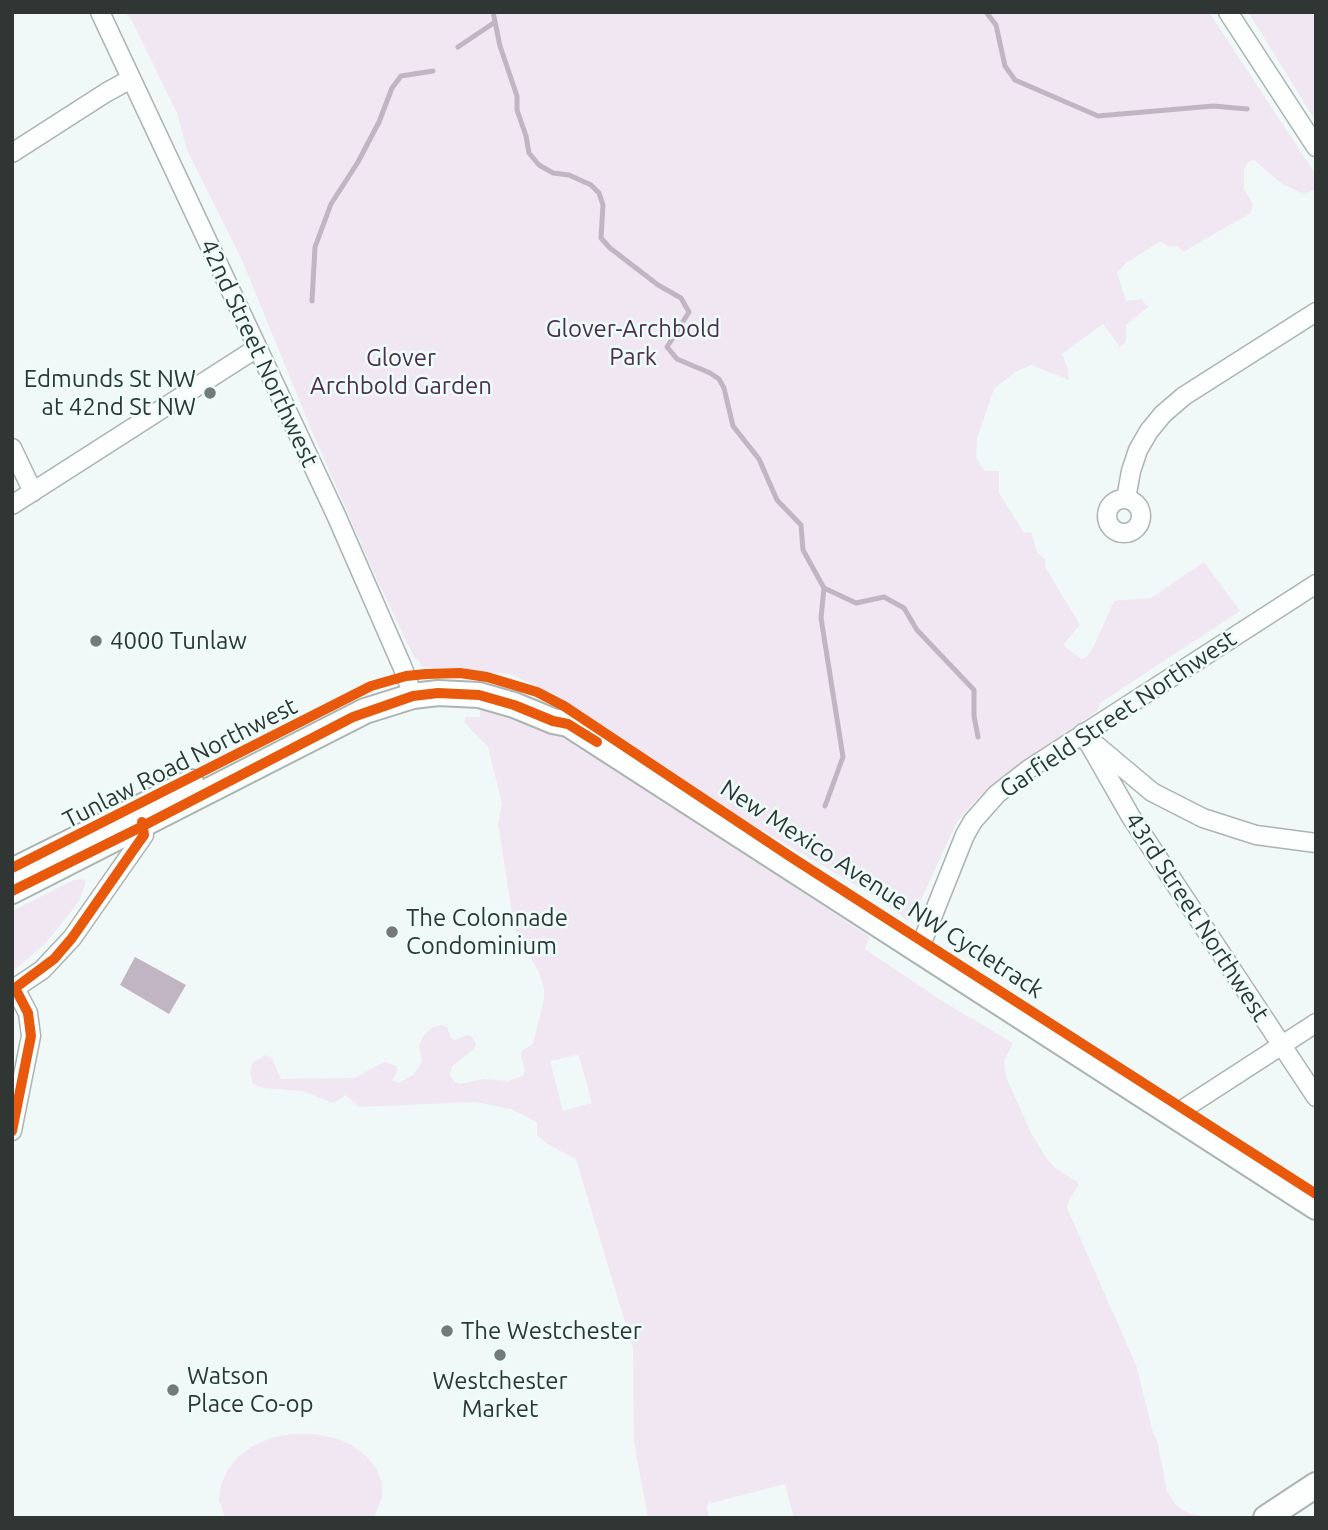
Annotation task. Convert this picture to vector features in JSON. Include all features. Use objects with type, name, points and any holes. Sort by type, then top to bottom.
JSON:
[{"type":"street","name":"42nd Street Northwest","points":[[100,12],[335,515],[410,689]]},
{"type":"street","points":[[1228,12],[1316,147]]},
{"type":"street","points":[[12,153],[131,79]]},
{"type":"street","points":[[1126,499],[1131,471],[1140,445],[1167,410],[1316,312]]},
{"type":"street","points":[[12,505],[257,348]]},
{"type":"street","points":[[12,448],[33,492]]},
{"type":"street","name":"Garfield Street Northwest","points":[[919,950],[958,851],[973,821],[1013,781],[1316,584]]},
{"type":"street","name":"Tunlaw Road Northwest","points":[[12,871],[140,817],[410,689],[479,695],[568,724],[1316,1207]]},
{"type":"street","points":[[1083,733],[1138,781],[1185,810],[1247,833],[1316,843]]},
{"type":"street","name":"43rd Street Northwest","points":[[1083,733],[1131,817],[1316,1097]]},
{"type":"street","points":[[12,1131],[30,1035],[28,1013],[14,989],[42,970],[66,947],[144,835],[140,817]]},
{"type":"street","name":"Tunlaw Road Northwest","points":[[12,891],[140,817]]},
{"type":"street","points":[[1174,1115],[1316,1023]]},
{"type":"street","points":[[1266,1518],[1316,1485]]},
{"type":"green space","name":"Glover-Archbold Park","points":[[121,12],[1209,12],[1316,175],[1316,189],[1304,194],[1282,184],[1254,160],[1248,162],[1244,170],[1244,189],[1253,204],[1251,213],[1183,252],[1178,246],[1169,247],[1159,242],[1126,263],[1117,273],[1126,301],[1141,299],[1148,307],[1126,325],[1126,342],[1120,347],[1103,324],[1062,354],[1069,380],[1031,365],[1015,372],[994,389],[977,438],[976,458],[985,471],[999,471],[999,493],[1024,533],[1031,532],[1037,552],[1045,559],[1045,567],[1080,625],[1063,645],[1081,659],[1086,658],[1094,646],[1114,601],[1151,598],[1204,562],[1240,611],[1100,703],[1098,710],[975,801],[957,822],[920,902],[916,907],[911,906],[908,921],[883,901],[751,824],[558,696],[510,674],[422,667],[418,659],[415,659],[373,571],[242,260],[187,150],[177,113],[130,17]]},
{"type":"green space","points":[[1248,12],[1316,12],[1316,120],[1315,120]]},
{"type":"green space","points":[[481,699],[549,725],[870,937],[865,949],[939,999],[1013,1043],[1004,1061],[1006,1077],[1031,1133],[1047,1159],[1055,1168],[1078,1182],[1067,1208],[1136,1365],[1157,1440],[1167,1491],[1175,1504],[1183,1510],[1217,1518],[794,1518],[785,1484],[711,1503],[709,1501],[709,1518],[648,1518],[634,1442],[633,1349],[576,1159],[547,1144],[537,1135],[537,1122],[511,1109],[476,1102],[359,1107],[346,1095],[333,1103],[303,1091],[263,1088],[253,1084],[250,1074],[252,1063],[266,1055],[272,1058],[281,1079],[354,1078],[385,1062],[396,1066],[398,1070],[392,1081],[399,1083],[413,1075],[422,1062],[419,1045],[424,1035],[433,1027],[443,1025],[447,1027],[451,1038],[455,1040],[466,1035],[471,1036],[476,1044],[474,1049],[452,1066],[450,1075],[455,1082],[461,1084],[484,1079],[508,1081],[523,1076],[525,1070],[521,1055],[522,1051],[533,1044],[544,999],[544,988],[539,972],[514,926],[498,823],[502,803],[488,747],[464,722],[466,717],[480,717]],"holes":[[[579,1056],[592,1103],[563,1111],[550,1061]]]},
{"type":"green space","points":[[82,879],[86,882],[80,899],[70,913],[45,944],[12,972],[12,911],[74,880]]},
{"type":"green space","points":[[292,1434],[334,1438],[352,1445],[366,1456],[376,1468],[382,1482],[382,1496],[374,1518],[225,1518],[219,1499],[221,1485],[227,1471],[238,1457],[271,1438]]},
{"type":"shaded area","points":[[135,957],[186,985],[169,1014],[120,985]]},
{"type":"waterway","points":[[493,12],[500,46],[517,96],[517,110],[529,153],[539,165],[553,173],[569,175],[591,185],[599,193],[603,205],[601,238],[658,285],[681,298],[689,312],[667,347],[677,359],[719,379],[724,388],[733,426],[759,459],[777,500],[801,525],[803,550],[824,588],[821,618],[843,757],[825,806]]},
{"type":"waterway","points":[[986,12],[996,25],[1005,66],[1015,80],[1098,116],[1213,106],[1247,109]]},
{"type":"waterway","points":[[458,47],[495,22]]},
{"type":"waterway","points":[[312,301],[315,247],[331,204],[358,162],[379,122],[392,88],[401,76],[433,71]]},
{"type":"waterway","points":[[824,588],[856,603],[884,597],[904,608],[917,630],[974,690],[974,716],[978,737]]},
{"type":"cycle path","name":"New Mexico Avenue NW Cycletrack","points":[[12,868],[371,686],[406,676],[426,674],[460,673],[487,677],[537,692],[564,706],[791,857],[1316,1194]]},
{"type":"cycle path","points":[[12,891],[353,717],[413,696],[438,693],[479,695],[568,724],[597,742]]},
{"type":"cycle path","points":[[12,1131],[31,1036],[28,1013],[15,988],[54,959],[72,938],[144,835],[142,822]]},
{"type":"place","name":"Edmunds St NW at 42nd St NW","points":[[210,393]]},
{"type":"place","name":"4000 Tunlaw","points":[[96,641]]},
{"type":"place","name":"The Colonnade Condominium","points":[[392,932]]},
{"type":"place","name":"The Westchester","points":[[447,1331]]},
{"type":"place","name":"Westchester Market","points":[[500,1355]]},
{"type":"place","name":"Watson Place Co-op","points":[[173,1390]]},
{"type":"park label","name":"Glover Archbold Garden","points":[[401,372]]}]
